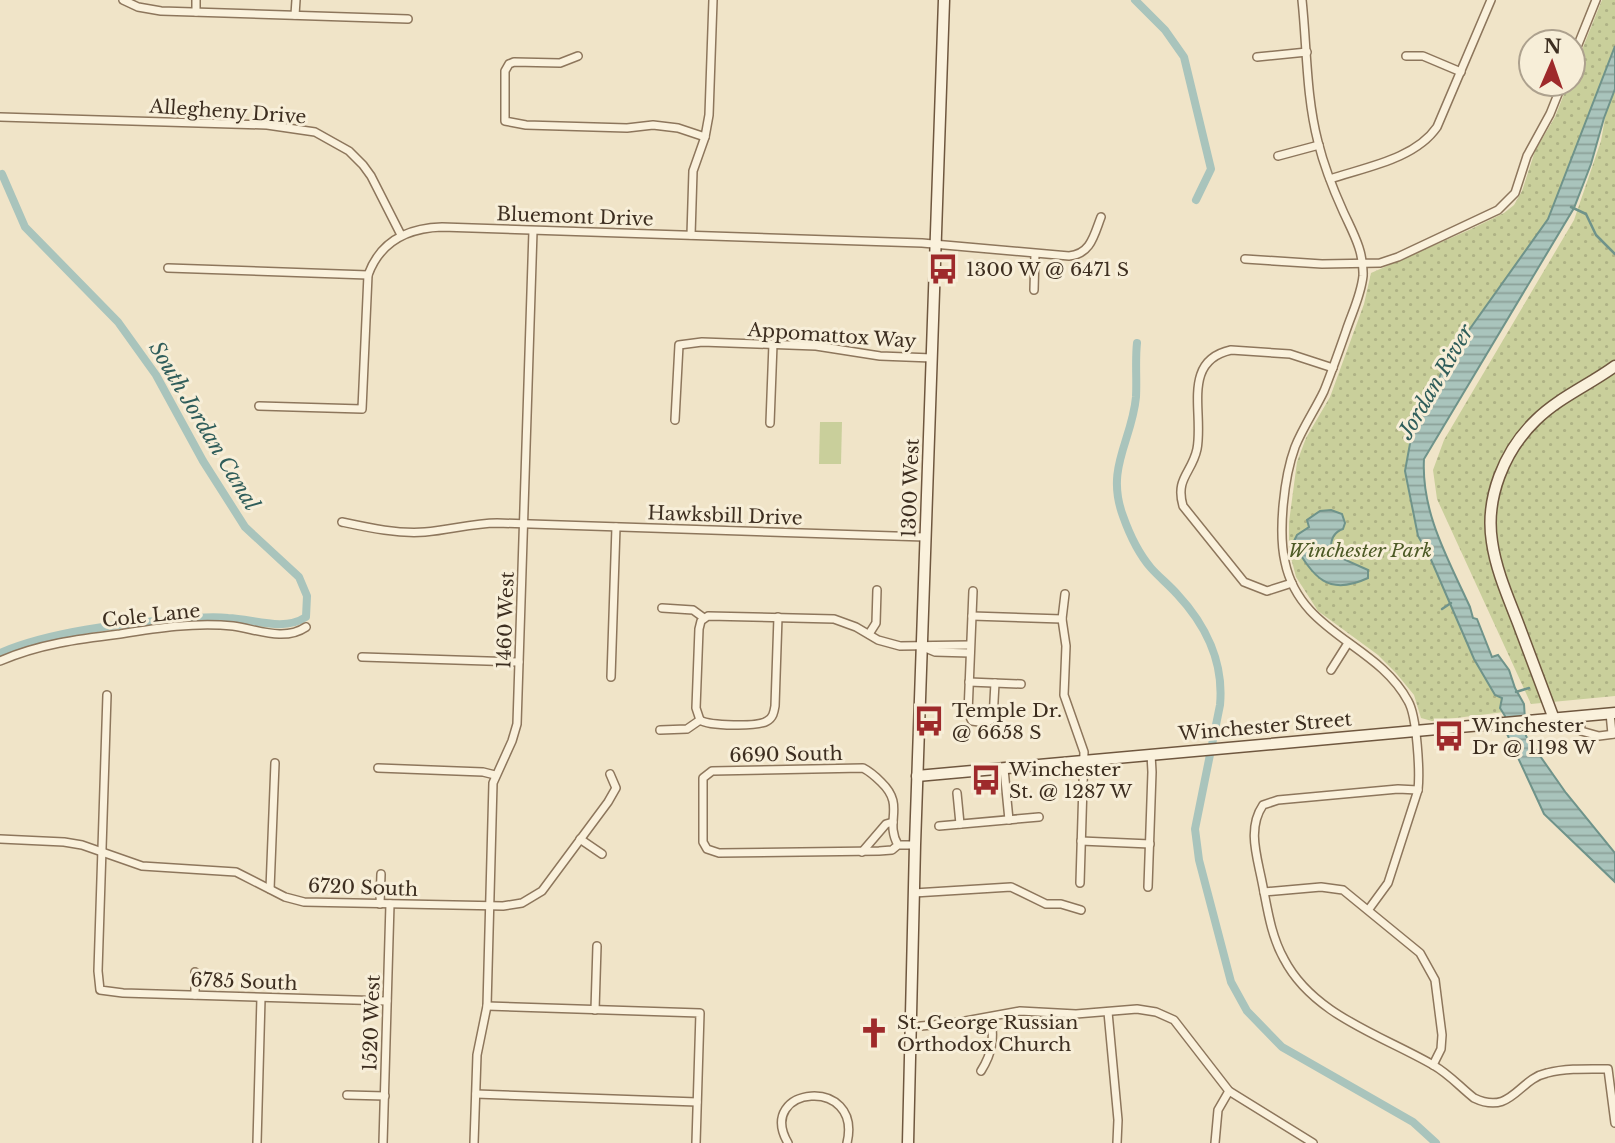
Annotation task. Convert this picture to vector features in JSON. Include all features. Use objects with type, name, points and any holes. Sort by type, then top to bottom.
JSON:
[{"type":"street","points":[[123,0],[153,10],[408,19]]},
{"type":"street","points":[[196,0],[196,12]]},
{"type":"street","points":[[295,15],[296,0]]},
{"type":"street","points":[[691,235],[693,171],[709,115],[713,0]]},
{"type":"street","name":"1300 West","points":[[908,1143],[917,776],[944,0]]},
{"type":"street","points":[[1302,0],[1313,115],[1319,145],[1330,179],[1359,243],[1362,263],[1361,290],[1333,368],[1300,435],[1290,463],[1283,542],[1285,563],[1292,583],[1310,613],[1378,665],[1408,700],[1412,712],[1418,790],[1388,883],[1369,909]]},
{"type":"street","points":[[1330,179],[1420,146],[1437,127],[1491,0]]},
{"type":"street","points":[[1585,28],[1596,0]]},
{"type":"street","points":[[1257,57],[1307,52]]},
{"type":"street","points":[[578,56],[560,63],[509,64],[505,71],[505,121],[526,125],[666,126],[705,136]]},
{"type":"street","points":[[1406,56],[1423,56],[1461,72]]},
{"type":"street","points":[[1245,259],[1322,264],[1380,263],[1498,210],[1512,199],[1527,156],[1556,98]]},
{"type":"street","name":"Allegheny Drive","points":[[0,117],[267,125],[315,132],[349,151],[363,164],[401,235]]},
{"type":"street","points":[[1278,156],[1319,145]]},
{"type":"street","name":"Bluemont Drive","points":[[258,406],[362,409],[368,275],[376,257],[390,242],[401,235],[434,227],[922,243],[1069,256],[1084,252],[1101,216]]},
{"type":"street","name":"1460 West","points":[[474,1143],[479,1039],[487,1006],[492,791],[495,775],[516,732],[533,231]]},
{"type":"street","points":[[1034,290],[1035,254]]},
{"type":"street","points":[[168,268],[368,275]]},
{"type":"street","name":"Appomattox Way","points":[[675,420],[679,345],[702,342],[773,344],[836,348],[880,356],[932,358]]},
{"type":"street","points":[[770,423],[773,344]]},
{"type":"street","points":[[1292,583],[1267,591],[1244,582],[1183,506],[1181,483],[1197,450],[1199,378],[1206,362],[1231,350],[1297,355],[1333,368]]},
{"type":"street","points":[[1554,719],[1500,575],[1492,540],[1494,492],[1506,459],[1536,419],[1615,366]]},
{"type":"street","name":"Hawksbill Drive","points":[[342,522],[386,530],[423,532],[479,523],[925,537]]},
{"type":"street","points":[[611,677],[616,527]]},
{"type":"street","points":[[869,634],[877,619],[877,590]]},
{"type":"street","points":[[972,591],[970,719],[981,723],[989,723],[993,719],[995,683]]},
{"type":"street","points":[[1065,594],[1062,619],[1066,646],[1064,695],[1079,740],[1078,753],[1082,761],[1080,883]]},
{"type":"street","points":[[662,608],[693,610],[704,618],[719,615],[834,619],[887,643],[922,647],[935,644],[970,649]]},
{"type":"street","points":[[972,616],[1062,619]]},
{"type":"street","points":[[704,618],[699,629],[696,708],[701,720],[710,724],[764,723],[771,717],[775,706],[778,617]]},
{"type":"street","name":"Cole Lane","points":[[0,661],[20,652],[51,644],[169,627],[205,624],[291,634],[306,627]]},
{"type":"street","points":[[1331,670],[1348,643]]},
{"type":"street","points":[[362,657],[519,662]]},
{"type":"street","points":[[969,682],[1021,684]]},
{"type":"street","points":[[102,853],[107,695]]},
{"type":"street","points":[[1580,716],[1581,732],[1599,736],[1614,734],[1612,713]]},
{"type":"street","name":"Winchester Street","points":[[917,776],[1612,713]]},
{"type":"street","points":[[660,730],[687,729],[701,720]]},
{"type":"street","points":[[1148,887],[1151,754]]},
{"type":"street","points":[[270,889],[275,763]]},
{"type":"street","points":[[378,768],[483,772],[495,775]]},
{"type":"street","name":"6690 South","points":[[898,845],[894,838],[894,800],[891,792],[863,768],[712,771],[703,778],[703,842],[707,849],[719,853],[862,852],[892,850],[898,845],[915,845]]},
{"type":"street","points":[[1004,769],[1009,820]]},
{"type":"street","name":"6720 South","points":[[0,839],[64,842],[142,866],[236,872],[285,897],[304,902],[489,907],[512,905],[533,898],[542,891],[616,788],[610,774]]},
{"type":"street","points":[[1418,790],[1398,789],[1266,802],[1258,814],[1254,832],[1255,851],[1273,932],[1293,975],[1305,989],[1342,1017],[1433,1065],[1482,1102],[1500,1103],[1514,1097],[1528,1083],[1545,1073],[1608,1069],[1615,1123]]},
{"type":"street","points":[[957,793],[960,824]]},
{"type":"street","points":[[939,826],[1039,817]]},
{"type":"street","points":[[862,852],[886,824],[893,822]]},
{"type":"street","points":[[580,839],[602,854]]},
{"type":"street","points":[[1081,841],[1150,844]]},
{"type":"street","name":"6785 South","points":[[102,853],[100,990],[261,998],[387,1000]]},
{"type":"street","points":[[380,904],[381,873]]},
{"type":"street","points":[[914,893],[1011,887],[1046,904],[1061,904],[1081,910]]},
{"type":"street","points":[[1264,892],[1336,887],[1349,893],[1420,953],[1433,973],[1442,1035],[1441,1049],[1433,1065]]},
{"type":"street","name":"1520 West","points":[[383,1143],[390,904]]},
{"type":"street","points":[[595,1010],[597,946]]},
{"type":"street","points":[[195,972],[195,995]]},
{"type":"street","points":[[257,1143],[261,998]]},
{"type":"street","points":[[487,1006],[700,1013],[696,1143]]},
{"type":"street","points":[[910,1027],[1033,1010],[1076,1014],[1147,1009],[1174,1020],[1229,1091],[1313,1143]]},
{"type":"street","points":[[1108,1012],[1118,1120],[1117,1143]]},
{"type":"street","points":[[981,1071],[992,1050],[991,1017]]},
{"type":"street","points":[[1215,1143],[1218,1110],[1229,1091]]},
{"type":"street","points":[[476,1094],[697,1102]]},
{"type":"street","points":[[346,1095],[385,1096]]},
{"type":"street","points":[[788,1143],[782,1134],[780,1123],[783,1111],[790,1102],[802,1097],[823,1097],[834,1100],[843,1107],[849,1120],[847,1143]]},
{"type":"green space","name":"Winchester Park","points":[[1602,0],[1615,0],[1615,59],[1557,209],[1417,451],[1420,516],[1512,711],[1432,721],[1421,718],[1414,695],[1378,655],[1318,611],[1296,577],[1289,550],[1289,522],[1297,462],[1306,438],[1330,397],[1364,304],[1371,273],[1469,230],[1504,213],[1514,205],[1522,191],[1535,151],[1555,117],[1562,98],[1587,98],[1587,37]]},
{"type":"green space","points":[[1615,87],[1615,696],[1531,704],[1437,499],[1433,470],[1444,440],[1574,220],[1601,141],[1608,101]]},
{"type":"green space","points":[[820,422],[842,422],[841,464],[819,464]]},
{"type":"water","points":[[1615,46],[1615,89],[1574,208],[1424,459],[1424,479],[1431,516],[1473,618],[1477,619],[1492,657],[1498,655],[1509,670],[1524,704],[1526,736],[1566,793],[1615,853],[1615,882],[1544,814],[1507,734],[1505,716],[1500,708],[1502,698],[1495,695],[1474,659],[1429,555],[1418,536],[1405,471],[1411,438],[1447,361],[1548,219]]},
{"type":"water","points":[[1331,510],[1342,514],[1345,523],[1343,529],[1334,536],[1331,547],[1341,558],[1368,570],[1368,578],[1342,585],[1323,580],[1315,574],[1293,543],[1297,535],[1309,527],[1307,520],[1320,511]]},
{"type":"waterway","points":[[1135,0],[1165,30],[1184,57],[1211,169],[1196,200]]},
{"type":"waterway","name":"South Jordan Canal","points":[[0,653],[40,639],[131,623],[214,617],[288,624],[306,617],[307,596],[299,577],[245,527],[203,461],[156,375],[118,322],[25,227],[2,174]]},
{"type":"waterway","points":[[1571,207],[1586,214],[1596,235],[1615,254]]},
{"type":"waterway","points":[[1137,343],[1136,397],[1118,469],[1118,499],[1125,523],[1138,550],[1197,619],[1216,660],[1220,705],[1195,829],[1199,860],[1231,982],[1247,1011],[1282,1047],[1413,1122],[1436,1143]]},
{"type":"waterway","points":[[1442,609],[1451,603]]},
{"type":"waterway","points":[[1516,692],[1529,688]]},
{"type":"place","name":"1300 W @ 6471 S","points":[[943,269]]},
{"type":"place","name":"Temple Dr. @ 6658 S","points":[[929,721]]},
{"type":"place","name":"Winchester Dr @ 1198 W","points":[[1449,736]]},
{"type":"place","name":"Winchester St. @ 1287 W","points":[[986,780]]},
{"type":"place","name":"St. George Russian Orthodox Church","points":[[874,1033]]},
{"type":"water label","name":"Jordan River","points":[[1436,382]]}]
